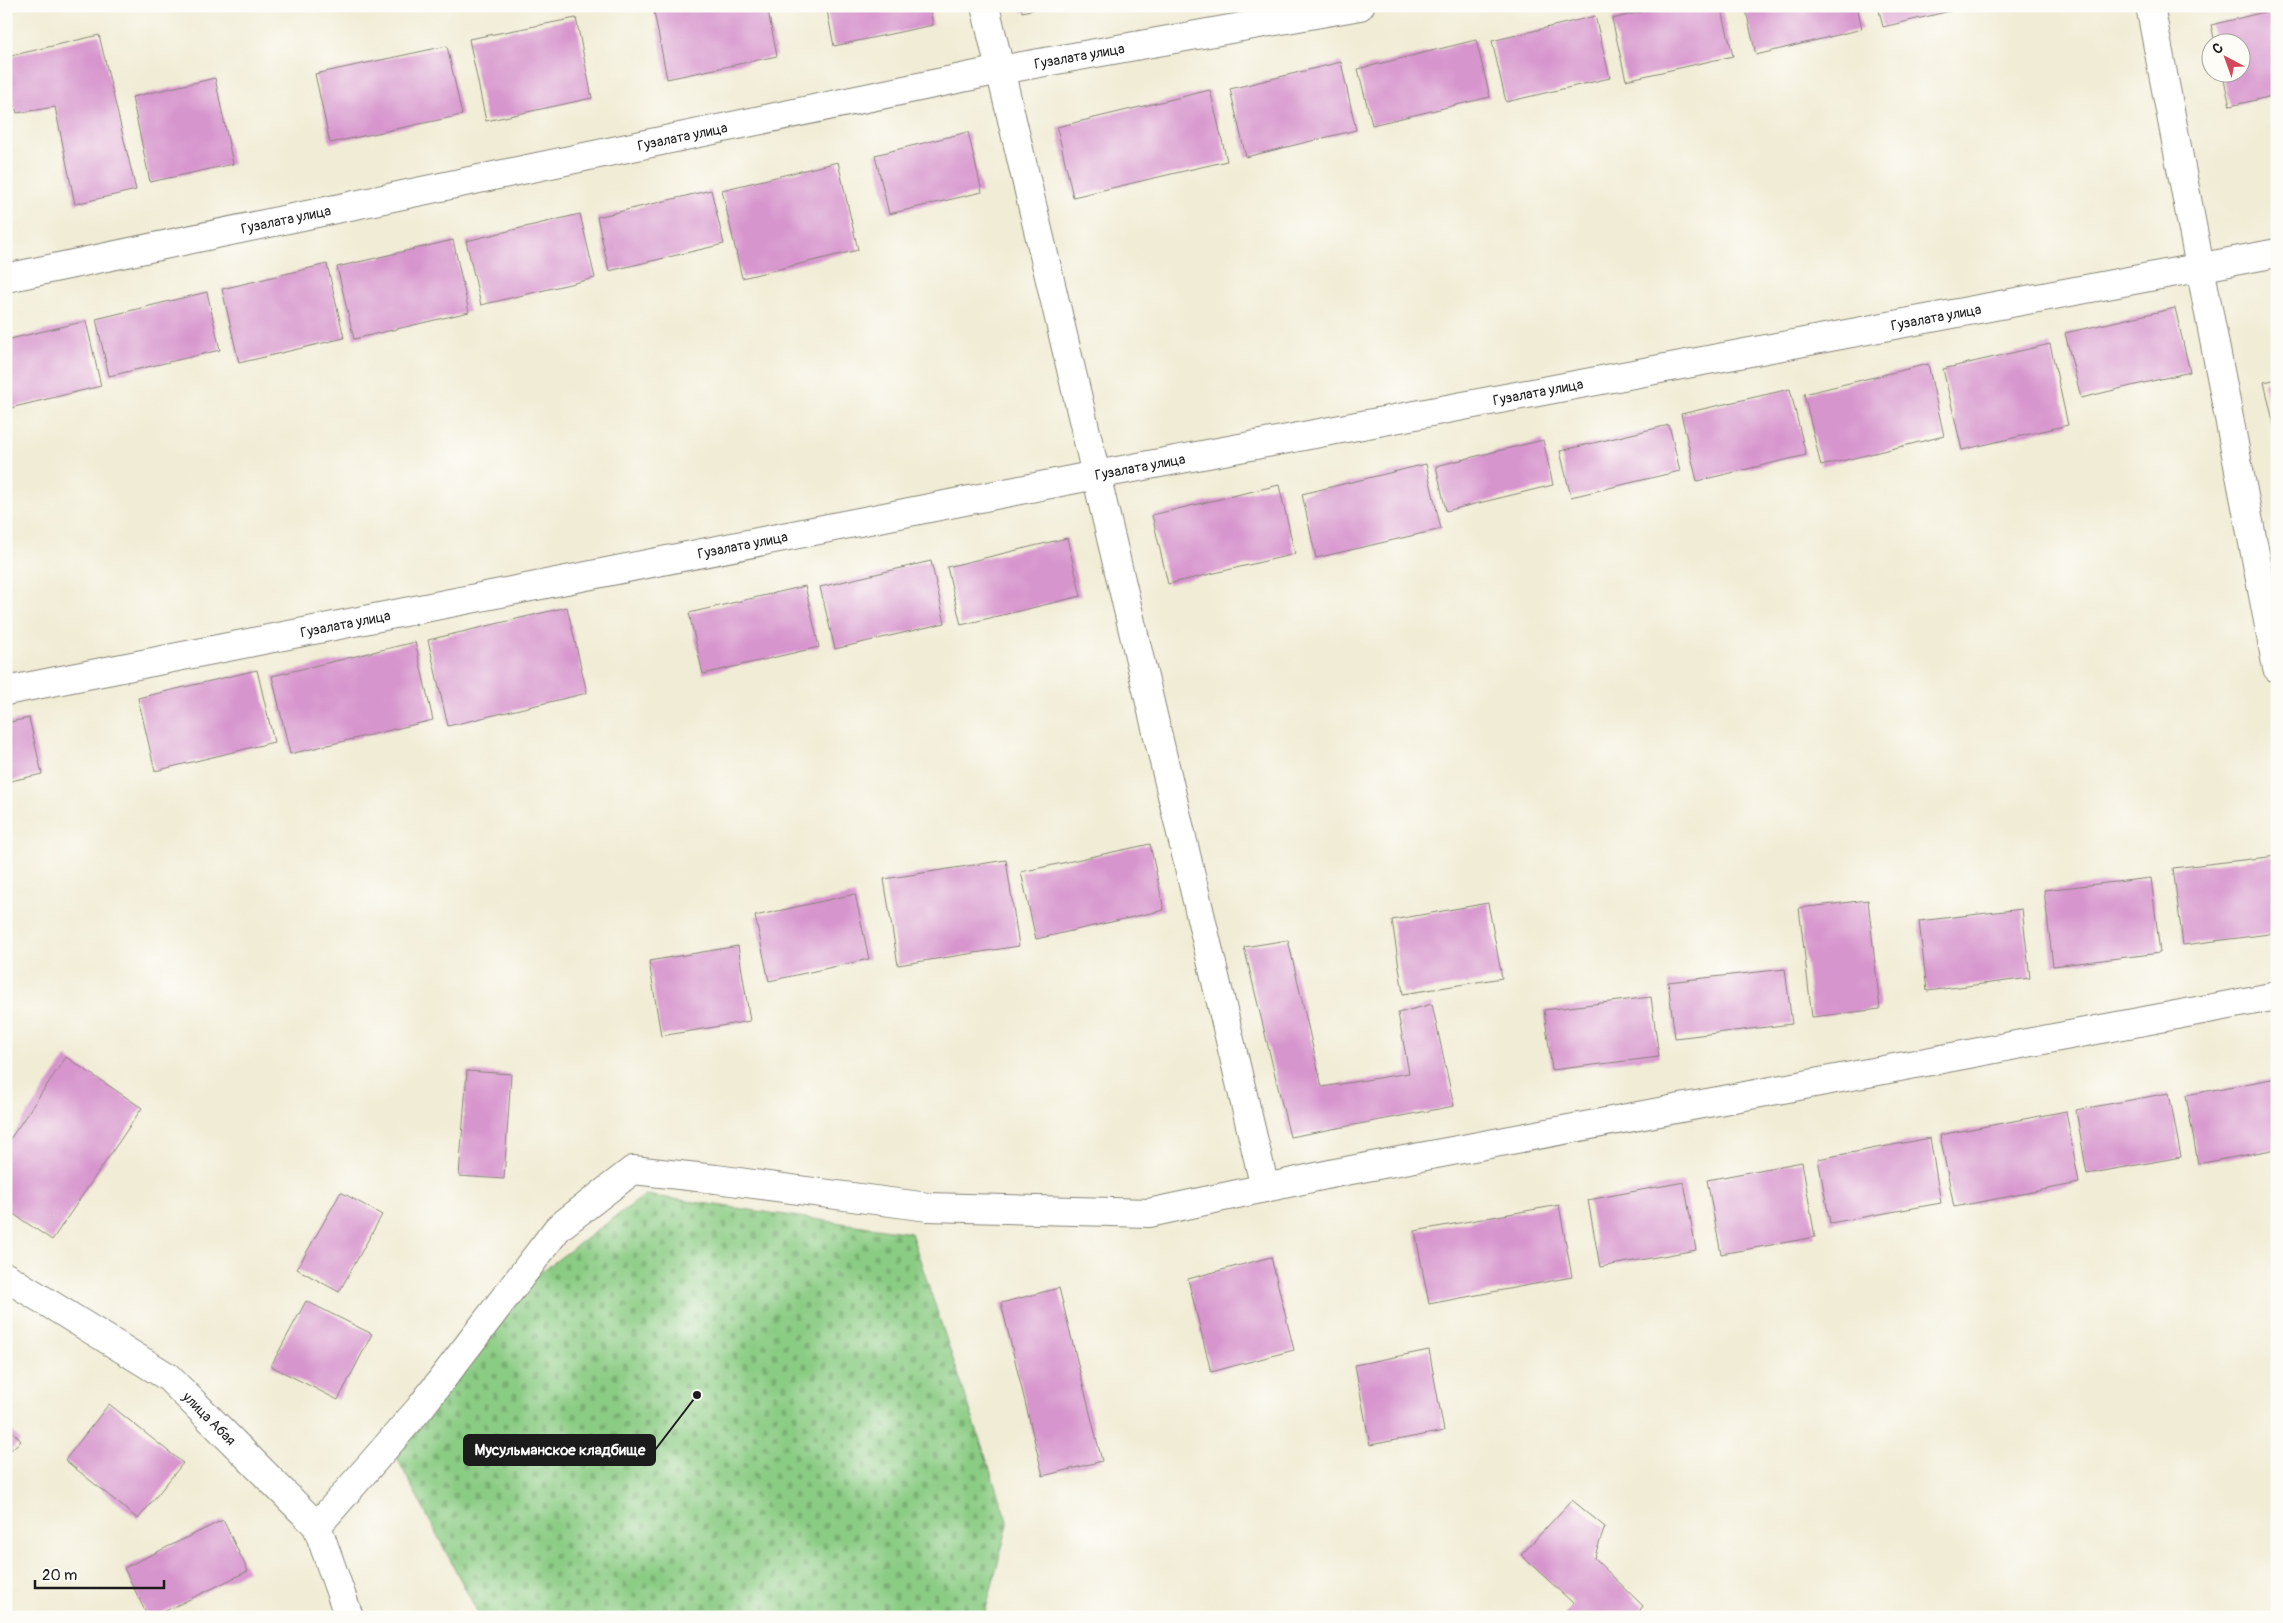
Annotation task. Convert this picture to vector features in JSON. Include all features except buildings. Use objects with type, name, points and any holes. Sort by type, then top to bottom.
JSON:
[{"type":"street","points":[[985,6],[1265,1188]]},
{"type":"street","name":"Гузалата улица","points":[[6,278],[1000,70],[1360,6]]},
{"type":"street","points":[[2150,6],[2277,668]]},
{"type":"street","name":"Гузалата улица","points":[[6,691],[1096,475],[2277,253]]},
{"type":"street","points":[[317,1526],[420,1408],[558,1228],[633,1170],[716,1179],[928,1208],[1149,1213],[1355,1169],[2277,996]]},
{"type":"street","name":"улица Абая","points":[[6,1276],[168,1377],[317,1526],[349,1617]]},
{"type":"green space","points":[[645,1195],[911,1233],[1008,1524],[984,1617],[480,1617],[397,1458],[460,1332]]},
{"type":"place","name":"Мусульманское кладбище","points":[[697,1395]]}]
